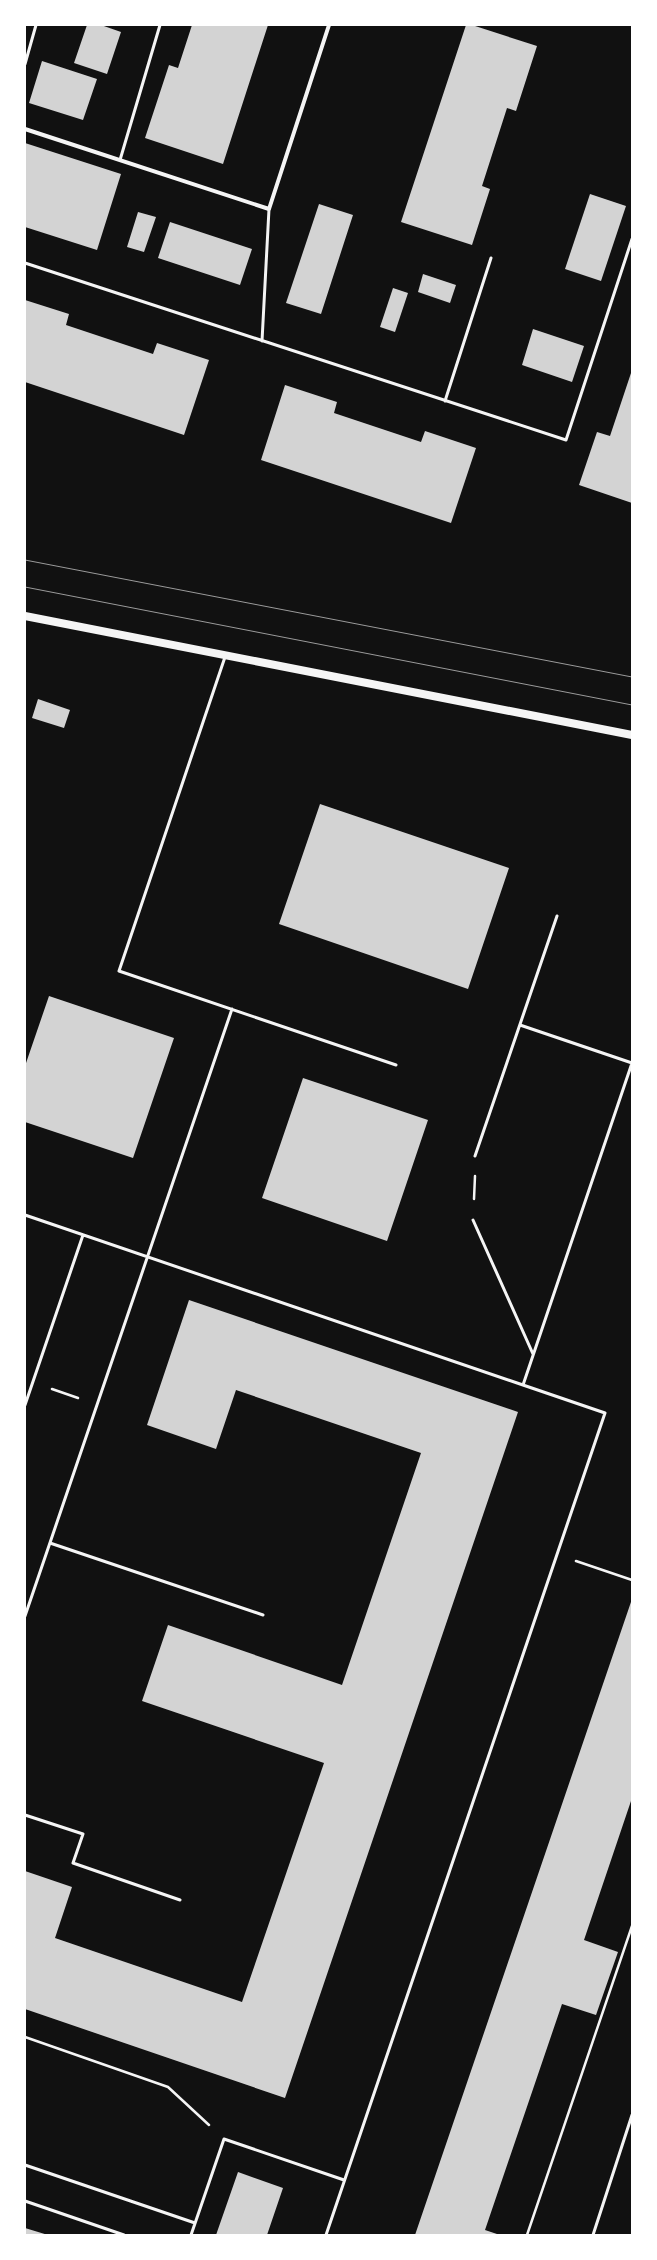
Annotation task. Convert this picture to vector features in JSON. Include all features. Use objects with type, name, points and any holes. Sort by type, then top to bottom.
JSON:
[{"type":"main road","points":[[25,616],[632,735]]},
{"type":"street","points":[[25,129],[269,209],[330,25]]},
{"type":"lane","points":[[25,64],[36,25]]},
{"type":"lane","points":[[120,160],[160,25]]},
{"type":"lane","points":[[262,341],[269,209]]},
{"type":"lane","points":[[25,263],[566,440],[632,239]]},
{"type":"lane","points":[[445,401],[491,258]]},
{"type":"lane","points":[[226,655],[119,971],[396,1065]]},
{"type":"lane","points":[[476,1156],[557,916]]},
{"type":"lane","points":[[25,1616],[232,1009]]},
{"type":"lane","points":[[520,1025],[632,1063],[522,1385]]},
{"type":"lane","points":[[25,1215],[605,1413],[326,2235]]},
{"type":"lane","points":[[473,1220],[533,1354]]},
{"type":"lane","points":[[25,1405],[83,1235]]},
{"type":"lane","points":[[50,1543],[262,1616]]},
{"type":"lane","points":[[25,1815],[83,1834],[73,1863],[180,1900]]},
{"type":"lane","points":[[593,2235],[632,2115]]},
{"type":"lane","points":[[191,2235],[224,2139],[344,2180]]},
{"type":"lane","points":[[25,2166],[195,2223]]},
{"type":"lane","points":[[25,2201],[124,2235]]},
{"type":"path","points":[[473,1220],[476,1156]]},
{"type":"path","points":[[33,1382],[97,1404]]},
{"type":"path","points":[[557,1555],[632,1580]]},
{"type":"path","points":[[527,2235],[632,1926]]},
{"type":"path","points":[[25,2037],[168,2087],[224,2139]]},
{"type":"building","points":[[87,25],[101,25],[121,32],[107,74],[74,63]]},
{"type":"building","points":[[192,25],[268,25],[223,164],[145,138],[169,65],[178,68]]},
{"type":"building","points":[[466,25],[472,25],[537,46],[516,111],[507,108],[482,186],[490,189],[472,245],[401,222]]},
{"type":"building","points":[[42,61],[97,79],[83,120],[29,103]]},
{"type":"building","points":[[25,143],[121,174],[97,250],[25,227]]},
{"type":"building","points":[[590,194],[626,206],[601,281],[565,269]]},
{"type":"building","points":[[319,204],[353,215],[321,314],[286,303]]},
{"type":"building","points":[[138,212],[156,217],[144,252],[127,247]]},
{"type":"building","points":[[170,222],[252,249],[240,285],[158,258]]},
{"type":"building","points":[[423,274],[456,285],[450,303],[418,292]]},
{"type":"building","points":[[393,288],[408,293],[395,332],[380,327]]},
{"type":"building","points":[[25,300],[69,314],[66,325],[153,354],[157,343],[209,360],[184,435],[25,382]]},
{"type":"building","points":[[533,329],[584,346],[572,382],[522,365]]},
{"type":"building","points":[[632,370],[632,503],[579,485],[597,432],[610,436]]},
{"type":"building","points":[[285,385],[337,402],[334,413],[421,442],[425,431],[476,448],[451,523],[261,460]]},
{"type":"building","points":[[38,699],[70,710],[64,728],[32,718]]},
{"type":"building","points":[[320,804],[509,868],[468,989],[279,924]]},
{"type":"building","points":[[49,996],[174,1038],[133,1158],[25,1122],[25,1066]]},
{"type":"building","points":[[303,1078],[428,1120],[387,1241],[262,1198]]},
{"type":"building","points":[[189,1300],[518,1412],[285,2098],[25,2009],[25,1871],[72,1887],[55,1938],[242,2002],[324,1763],[142,1701],[168,1625],[342,1685],[421,1453],[236,1390],[216,1449],[147,1425]]},
{"type":"building","points":[[632,1599],[632,1798],[584,1940],[618,1952],[596,2015],[562,2004],[485,2230],[500,2235],[415,2235]]},
{"type":"building","points":[[238,2172],[283,2188],[267,2235],[216,2235]]},
{"type":"building","points":[[25,2228],[48,2235],[25,2235]]},
{"type":"tram line","points":[[25,560],[632,677]]},
{"type":"tram line","points":[[25,587],[632,705]]}]
